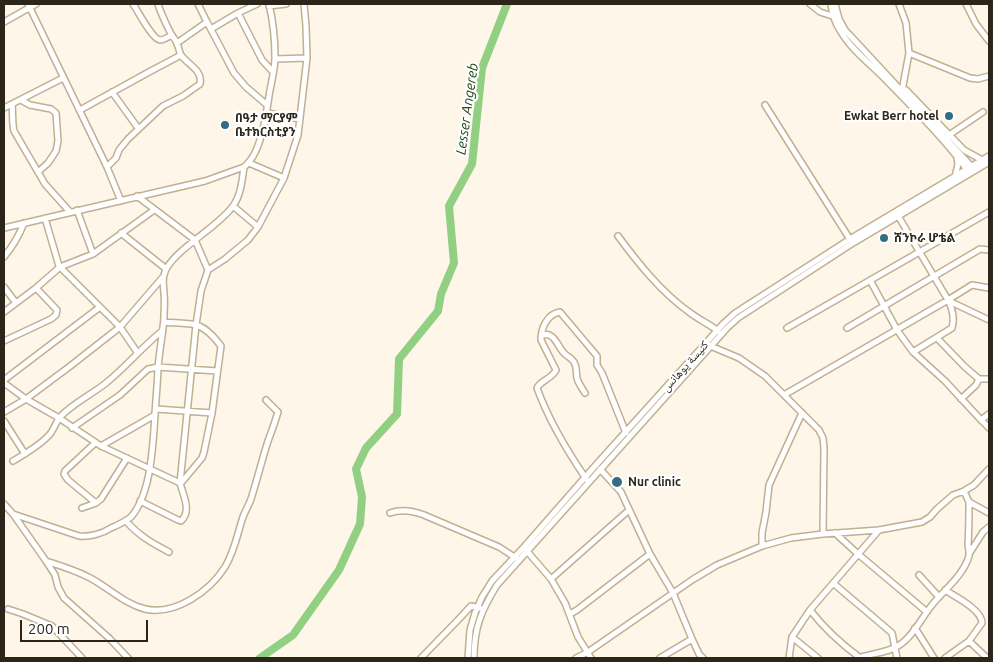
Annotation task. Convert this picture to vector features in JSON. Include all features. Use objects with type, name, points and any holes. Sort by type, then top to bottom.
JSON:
[{"type":"street","points":[[4,22],[29,6],[36,4]]},
{"type":"street","points":[[133,4],[153,36],[162,40],[172,35]]},
{"type":"street","points":[[107,167],[138,128],[163,106],[183,96],[200,84],[201,78],[182,55],[158,4]]},
{"type":"street","points":[[198,4],[234,73],[246,87],[268,105]]},
{"type":"street","points":[[211,29],[258,4]]},
{"type":"street","points":[[4,228],[205,181],[244,167],[249,163],[261,137],[267,113],[275,59],[269,5],[286,4]]},
{"type":"street","points":[[140,501],[174,519],[181,521],[185,516],[187,507],[180,483],[201,291],[208,270],[226,259],[248,240],[258,227],[284,178],[298,135],[307,58],[304,4]]},
{"type":"street","points":[[810,4],[820,12],[832,16]]},
{"type":"street","points":[[831,4],[832,16],[841,33],[850,44],[964,150],[973,157],[982,160]]},
{"type":"street","points":[[836,4],[839,19],[845,30],[902,91],[971,170]]},
{"type":"street","points":[[898,4],[906,23],[909,53],[902,91]]},
{"type":"street","points":[[966,4],[976,24],[989,41]]},
{"type":"street","points":[[29,6],[107,167],[120,201]]},
{"type":"street","points":[[238,14],[262,60],[273,72]]},
{"type":"street","points":[[177,43],[207,22]]},
{"type":"street","points":[[909,53],[970,78],[978,79],[989,76]]},
{"type":"street","points":[[80,110],[182,55]]},
{"type":"street","points":[[275,59],[307,58]]},
{"type":"street","points":[[4,107],[63,78]]},
{"type":"street","points":[[902,91],[971,170]]},
{"type":"street","points":[[112,92],[138,128]]},
{"type":"street","points":[[21,100],[30,105],[51,108],[56,114],[58,142],[56,151],[38,172]]},
{"type":"street","points":[[12,104],[12,126],[14,131],[46,184],[70,212]]},
{"type":"street","points":[[765,105],[851,241]]},
{"type":"street","points":[[949,135],[984,112]]},
{"type":"street","points":[[267,113],[300,118]]},
{"type":"street","points":[[955,177],[958,164],[957,156]]},
{"type":"street","points":[[468,658],[470,630],[480,609],[517,559],[589,483],[628,435],[719,332],[851,241],[971,170],[989,156]]},
{"type":"street","points":[[897,214],[955,177],[989,162]]},
{"type":"street","points":[[249,163],[284,178]]},
{"type":"street","points":[[13,514],[85,537],[107,531],[126,521],[132,515],[140,501],[150,470],[158,367],[164,322],[163,277],[165,268],[172,259],[224,217],[233,206],[242,184],[244,167]]},
{"type":"street","points":[[137,196],[195,240],[208,270]]},
{"type":"street","points":[[233,206],[258,227]]},
{"type":"street","points":[[78,210],[93,254]]},
{"type":"street","points":[[4,312],[60,267],[93,254],[154,210]]},
{"type":"street","points":[[787,328],[989,212]]},
{"type":"street","points":[[897,214],[948,300],[954,321],[952,328],[913,352]]},
{"type":"street","points":[[45,218],[60,267],[120,327],[138,352]]},
{"type":"street","points":[[4,257],[19,237],[24,223]]},
{"type":"street","points":[[122,233],[165,268]]},
{"type":"street","points":[[618,236],[639,265],[667,293],[688,312],[719,332]]},
{"type":"street","points":[[847,328],[980,249],[989,250]]},
{"type":"street","points":[[4,412],[26,399],[69,368],[120,327],[163,277]]},
{"type":"street","points":[[870,280],[897,330],[913,352],[945,381],[989,428]]},
{"type":"street","points":[[784,395],[972,285],[989,288]]},
{"type":"street","points":[[4,287],[16,303]]},
{"type":"street","points":[[4,341],[56,315],[57,310],[36,288]]},
{"type":"street","points":[[948,300],[989,320]]},
{"type":"street","points":[[100,307],[4,381],[26,399],[59,418],[95,443],[180,483]]},
{"type":"street","points":[[589,483],[568,452],[547,413],[537,388],[552,376],[556,370],[541,340],[546,321],[554,313],[560,312],[597,356],[597,365],[602,372],[628,435]]},
{"type":"street","points":[[164,322],[196,325],[207,331],[221,346],[212,412],[202,458],[180,483]]},
{"type":"street","points":[[13,461],[49,436],[59,418],[118,373],[149,341],[162,331]]},
{"type":"street","points":[[542,334],[549,334],[564,354],[573,360],[577,369],[578,380],[584,393]]},
{"type":"street","points":[[937,338],[979,379],[989,379]]},
{"type":"street","points":[[708,345],[739,358],[765,376],[819,430],[823,438],[823,534]]},
{"type":"street","points":[[72,428],[120,395],[148,369],[158,367],[217,371]]},
{"type":"street","points":[[961,399],[976,385],[979,379]]},
{"type":"street","points":[[46,561],[91,578],[125,600],[145,608],[156,610],[172,608],[198,595],[224,568],[236,543],[278,412],[266,400]]},
{"type":"street","points":[[156,409],[212,412]]},
{"type":"street","points":[[762,546],[769,485],[802,413]]},
{"type":"street","points":[[981,420],[989,414]]},
{"type":"street","points":[[101,446],[155,415]]},
{"type":"street","points":[[4,421],[25,454]]},
{"type":"street","points":[[526,550],[585,477],[628,435]]},
{"type":"street","points":[[95,443],[64,474],[68,480],[96,503]]},
{"type":"street","points":[[82,508],[101,499],[127,458]]},
{"type":"street","points":[[595,466],[621,492],[650,554],[673,593],[692,639],[703,658]]},
{"type":"street","points":[[576,658],[588,652],[692,580],[717,565],[762,546],[791,538],[879,530],[922,522],[953,495],[974,485],[989,469]]},
{"type":"street","points":[[964,491],[969,502],[969,554]]},
{"type":"street","points":[[969,502],[989,513]]},
{"type":"street","points":[[4,505],[13,514],[46,561],[55,576],[64,598],[109,638],[128,658]]},
{"type":"street","points":[[551,579],[629,510]]},
{"type":"street","points":[[390,513],[415,511],[424,514],[499,547],[517,559]]},
{"type":"street","points":[[126,521],[135,532],[169,552]]},
{"type":"street","points":[[810,610],[836,639],[858,658],[894,648],[903,642],[956,579],[969,554],[983,532],[989,527]]},
{"type":"street","points":[[789,658],[792,637],[810,610],[879,530]]},
{"type":"street","points":[[835,533],[927,612]]},
{"type":"street","points":[[526,550],[551,579],[565,603],[578,637],[591,658]]},
{"type":"street","points":[[570,614],[650,554]]},
{"type":"street","points":[[919,575],[939,597]]},
{"type":"street","points":[[833,583],[892,633],[897,658]]},
{"type":"street","points":[[945,590],[978,613],[982,620],[982,623],[969,641],[945,658]]},
{"type":"street","points":[[421,658],[471,606],[480,609]]},
{"type":"street","points":[[8,609],[52,626],[82,658]]},
{"type":"street","points":[[474,658],[480,609]]},
{"type":"street","points":[[915,628],[934,658]]},
{"type":"street","points":[[792,637],[818,658]]},
{"type":"street","points":[[660,658],[692,639]]},
{"type":"street","points":[[969,641],[987,658]]},
{"type":"waterway","name":"Lesser Angereb","points":[[260,658],[293,635],[339,570],[360,524],[362,497],[356,469],[366,448],[397,414],[399,359],[438,311],[441,294],[454,263],[449,206],[472,164],[482,68],[507,4]]},
{"type":"place","name":"Ewkat Berr hotel","points":[[949,116]]},
{"type":"place","name":"በዓታ ማርያም ቤተክርስቲያን","points":[[225,125]]},
{"type":"place","name":"ሸንኮራ ሆቴል","points":[[884,238]]},
{"type":"place","name":"Nur clinic","points":[[617,482]]}]
